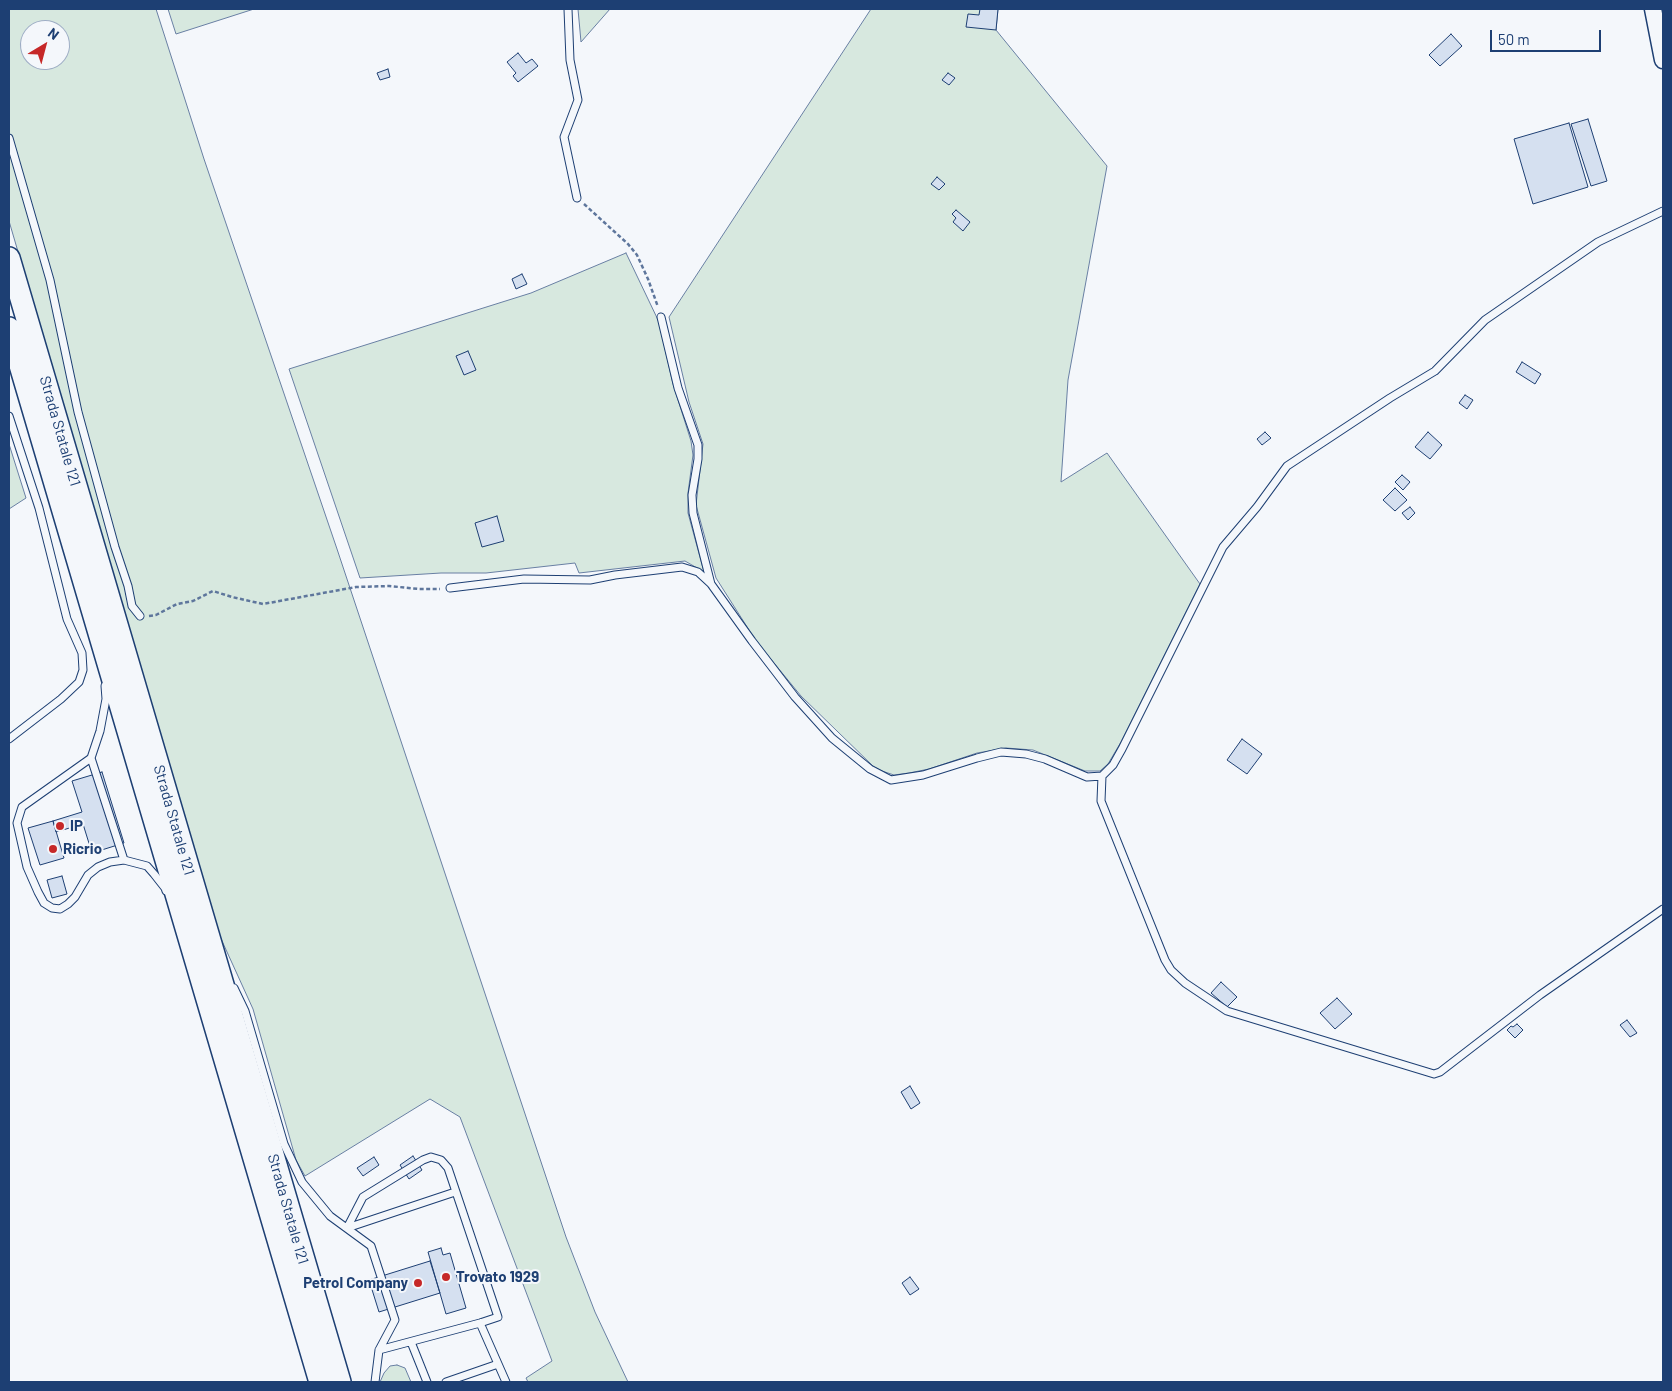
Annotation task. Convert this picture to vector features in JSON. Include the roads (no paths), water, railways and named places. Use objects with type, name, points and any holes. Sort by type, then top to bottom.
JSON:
[{"type":"main road","name":"Strada Statale 121","points":[[9,258],[340,1382]]},
{"type":"main road","name":"Strada Statale 121","points":[[9,328],[320,1382]]},
{"type":"street","points":[[1653,9],[1663,60]]},
{"type":"lane","points":[[568,9],[570,60],[578,100],[564,137],[577,198]]},
{"type":"lane","points":[[9,138],[50,280],[78,412],[115,547],[128,586],[132,606],[140,616]]},
{"type":"lane","points":[[1663,211],[1598,242],[1485,320],[1435,371],[1390,398],[1287,466],[1257,507],[1223,547],[1122,749],[1113,764],[1102,776],[1101,801],[1165,960],[1171,970],[1185,983],[1227,1011],[1434,1074],[1440,1072],[1540,995],[1663,909]]},
{"type":"lane","points":[[661,317],[678,388],[698,444],[698,459],[692,495],[692,513],[711,584]]},
{"type":"lane","points":[[9,416],[39,508],[67,619],[82,653],[83,670],[79,682],[61,699],[9,739]]},
{"type":"lane","points":[[55,485],[62,534],[92,636]]},
{"type":"lane","points":[[450,588],[524,579],[590,580],[616,574],[682,567],[698,572],[711,584],[752,642],[795,697],[832,738],[870,769],[891,780],[923,775],[1000,752],[1026,754],[1045,759],[1087,777],[1102,776]]},
{"type":"lane","points":[[94,645],[100,663]]},
{"type":"lane","points":[[103,676],[106,699],[100,731],[91,758],[22,807],[17,823],[27,866],[44,903],[52,908],[60,909],[68,904],[88,875],[98,867],[110,862],[124,860],[147,866],[165,888],[167,895]]},
{"type":"lane","points":[[91,758],[124,860]]},
{"type":"lane","points":[[207,934],[245,1011],[284,1144],[302,1182],[330,1216],[371,1246],[395,1320],[379,1350],[376,1382]]},
{"type":"lane","points":[[211,1042],[236,1098]]},
{"type":"lane","points":[[347,1228],[363,1197],[423,1160],[431,1157],[441,1160],[448,1168],[498,1317],[480,1324],[379,1350]]},
{"type":"lane","points":[[347,1228],[455,1192]]},
{"type":"lane","points":[[480,1324],[506,1382]]},
{"type":"lane","points":[[411,1342],[427,1382]]},
{"type":"lane","points":[[446,1382],[498,1364]]},
{"type":"place","name":"IP","points":[[60,826]]},
{"type":"place","name":"Ricrio","points":[[53,849]]},
{"type":"place","name":"Trovato 1929","points":[[446,1277]]},
{"type":"place","name":"Petrol Company","points":[[418,1283]]}]
